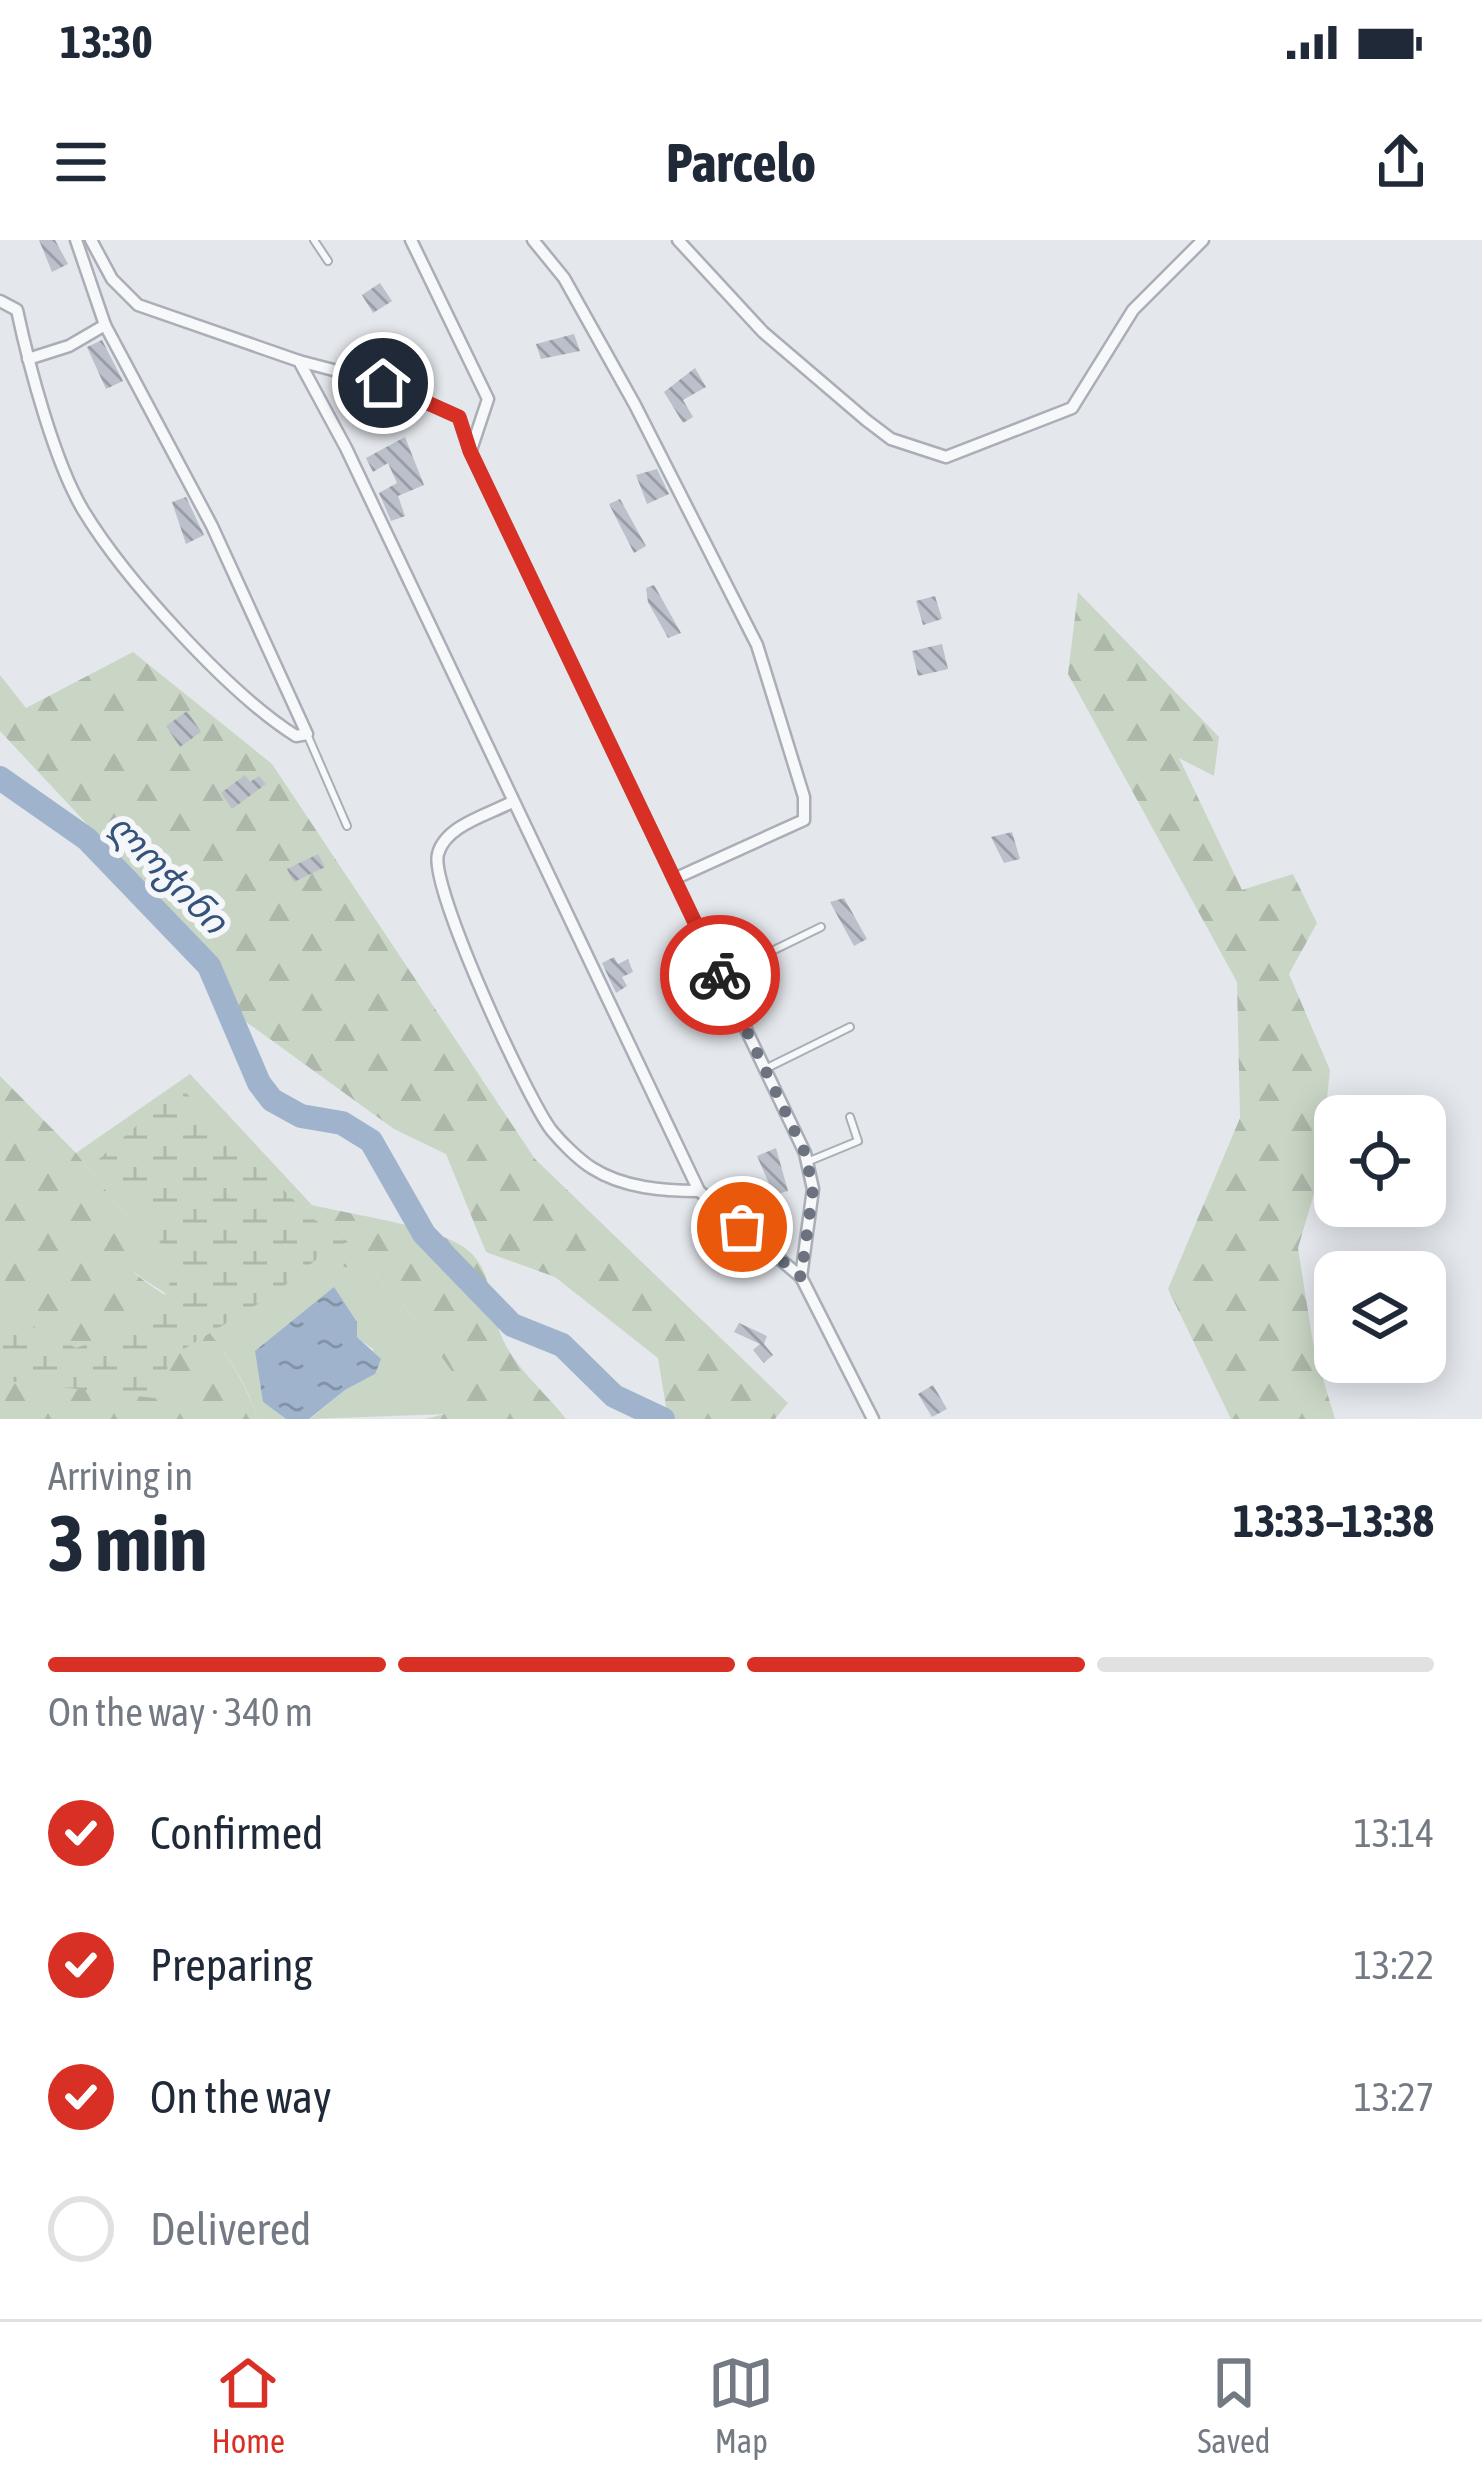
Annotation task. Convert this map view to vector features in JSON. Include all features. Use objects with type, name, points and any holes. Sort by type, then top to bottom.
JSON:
[{"type":"street","points":[[0,301],[17,310],[28,359],[81,506],[109,547],[206,658],[281,726],[296,736],[308,734],[212,526],[105,325],[76,240]]},
{"type":"street","points":[[91,240],[112,279],[138,305],[299,362],[324,364],[459,417],[470,451],[807,1162],[813,1189],[801,1277]]},
{"type":"street","points":[[411,240],[488,398],[470,451]]},
{"type":"street","points":[[533,240],[564,278],[635,405],[757,645],[804,796],[804,820],[674,879]]},
{"type":"street","points":[[678,240],[763,332],[866,420],[890,439],[946,457],[1072,408],[1133,310],[1203,240]]},
{"type":"street","points":[[28,359],[69,346],[105,325]]},
{"type":"street","points":[[299,362],[346,448],[510,803],[699,1190],[801,1277],[874,1419]]},
{"type":"street","points":[[510,803],[451,833],[438,851],[436,875],[447,914],[550,1129],[593,1169],[640,1187],[699,1190]]},
{"type":"lane","points":[[314,240],[328,261]]},
{"type":"lane","points":[[398,370],[423,400]]},
{"type":"lane","points":[[308,734],[347,826]]},
{"type":"lane","points":[[720,976],[820,927]]},
{"type":"lane","points":[[765,1069],[850,1027]]},
{"type":"lane","points":[[807,1162],[858,1141],[850,1117]]},
{"type":"green space","points":[[1078,592],[1219,737],[1214,776],[1179,758],[1242,890],[1293,874],[1317,923],[1289,974],[1330,1070],[1327,1095],[1314,1095],[1314,1194],[1298,1248],[1314,1349],[1314,1383],[1324,1383],[1335,1419],[1231,1419],[1168,1289],[1240,1118],[1237,982],[1068,674]]},
{"type":"green space","points":[[133,652],[272,764],[535,1159],[788,1403],[775,1419],[668,1419],[658,1358],[555,1277],[486,1252],[446,1154],[394,1129],[238,1016],[214,960],[0,731],[0,675],[26,708]]},
{"type":"green space","points":[[190,1074],[312,1205],[292,1214],[340,1266],[373,1272],[413,1316],[466,1390],[445,1414],[310,1419],[345,1390],[375,1374],[373,1349],[356,1337],[263,1402],[286,1419],[257,1419],[239,1376],[201,1324],[121,1260],[146,1240],[76,1153]]},
{"type":"green space","points":[[0,1076],[76,1153],[146,1240],[122,1260],[194,1316],[217,1342],[257,1419],[0,1419]]},
{"type":"green space","points":[[180,1087],[312,1218],[348,1242],[329,1249],[274,1294],[169,1358],[162,1399],[0,1380],[0,1309],[76,1348],[153,1319],[170,1283],[155,1223],[98,1160]]},
{"type":"green space","points":[[312,1205],[419,1229],[471,1253],[484,1272],[509,1351],[566,1419],[425,1419],[445,1414],[465,1390],[413,1316],[374,1273],[340,1266],[291,1215]]},
{"type":"water","points":[[334,1287],[357,1322],[357,1337],[381,1359],[375,1374],[345,1390],[309,1419],[286,1419],[263,1402],[255,1351]]},
{"type":"building","points":[[39,240],[55,240],[68,264],[52,272]]},
{"type":"building","points":[[380,283],[392,301],[373,313],[362,295]]},
{"type":"building","points":[[574,334],[580,351],[541,359],[536,344]]},
{"type":"building","points":[[102,340],[123,381],[106,389],[87,347]]},
{"type":"building","points":[[695,368],[706,387],[683,400],[693,417],[683,423],[664,392]]},
{"type":"building","points":[[405,437],[424,485],[398,496],[405,516],[391,521],[379,493],[397,483],[388,463],[373,472],[366,458]]},
{"type":"building","points":[[657,469],[669,494],[647,504],[636,475]]},
{"type":"building","points":[[186,497],[204,535],[186,544],[172,502]]},
{"type":"building","points":[[620,499],[646,546],[634,553],[609,504]]},
{"type":"building","points":[[654,585],[681,633],[668,638],[648,602],[646,588]]},
{"type":"building","points":[[935,596],[942,619],[923,625],[916,601]]},
{"type":"building","points":[[942,644],[948,669],[918,676],[912,651]]},
{"type":"building","points":[[187,711],[201,732],[180,747],[166,726]]},
{"type":"building","points":[[245,775],[250,782],[259,776],[266,784],[232,809],[221,793]]},
{"type":"building","points":[[1012,832],[1020,859],[1004,863],[991,837]]},
{"type":"building","points":[[318,854],[325,867],[294,882],[287,869]]},
{"type":"building","points":[[844,898],[867,939],[854,946],[830,902]]},
{"type":"building","points":[[614,957],[618,964],[628,959],[633,972],[622,977],[627,986],[616,993],[602,963]]},
{"type":"building","points":[[776,1148],[788,1191],[774,1195],[757,1156]]},
{"type":"building","points":[[739,1323],[767,1336],[764,1344],[773,1355],[764,1363],[753,1350],[760,1344],[734,1332]]},
{"type":"building","points":[[933,1385],[947,1409],[932,1417],[918,1394]]},
{"type":"waterway","name":"ლოჭინი","points":[[0,778],[87,839],[209,966],[259,1083],[272,1100],[301,1116],[342,1123],[371,1141],[424,1234],[512,1325],[562,1345],[614,1396],[663,1419]]},
{"type":"way so far","points":[[720,975],[805,1153],[813,1189],[801,1277],[742,1227]]},
{"type":"route","points":[[383,383],[459,417],[470,451],[720,975]]}]
